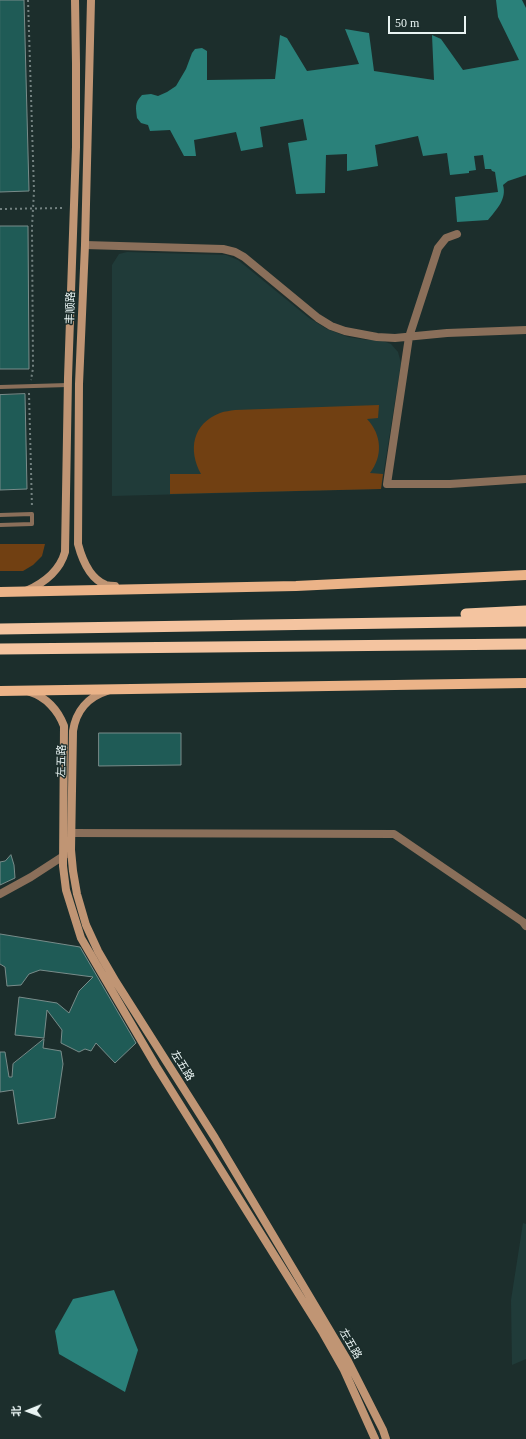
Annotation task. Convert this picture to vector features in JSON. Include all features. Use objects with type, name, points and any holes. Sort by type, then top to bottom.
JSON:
[{"type":"highway","points":[[360,623],[415,617],[526,611]]},
{"type":"highway","points":[[0,629],[526,621]]},
{"type":"highway","points":[[0,649],[522,644]]},
{"type":"main road","points":[[24,592],[40,584],[56,569],[62,561],[65,552],[68,385],[74,208],[76,71],[75,0]]},
{"type":"main road","name":"丰顺路","points":[[91,0],[85,245],[79,384],[78,544],[82,558],[97,579],[106,585],[128,588]]},
{"type":"main road","points":[[0,592],[128,588],[296,586],[526,575]]},
{"type":"main road","points":[[0,691],[526,683]]},
{"type":"main road","name":"左五路","points":[[109,690],[99,693],[90,699],[80,709],[75,720],[73,731],[73,871],[77,894],[86,925],[116,982],[215,1138],[344,1354],[383,1430],[386,1439]]},
{"type":"main road","name":"左五路","points":[[27,691],[48,702],[61,718],[64,726],[63,856],[66,890],[81,938],[160,1073],[323,1333],[344,1370],[375,1439]]},
{"type":"street","points":[[457,234],[446,238],[438,248],[409,337],[387,484],[450,484],[526,479]]},
{"type":"street","points":[[85,245],[223,249],[234,252],[244,257],[318,318],[331,326],[345,331],[365,335],[395,338],[447,332],[526,330]]},
{"type":"street","points":[[72,833],[394,834],[523,922],[526,926]]},
{"type":"street","points":[[0,894],[72,850]]},
{"type":"lane","points":[[0,387],[68,385]]},
{"type":"lane","points":[[0,515],[32,514],[32,524],[0,524]]},
{"type":"path","points":[[28,0],[34,191],[33,368],[29,394],[32,514]]},
{"type":"path","points":[[0,209],[74,208]]},
{"type":"shaded area","points":[[127,252],[226,255],[238,260],[309,318],[327,329],[348,337],[367,340],[380,340],[391,344],[398,352],[401,363],[381,489],[112,496],[112,265],[119,254]]},
{"type":"shaded area","points":[[379,405],[378,418],[367,419],[376,432],[379,446],[377,460],[370,473],[383,474],[381,489],[170,494],[170,474],[201,474],[195,456],[195,439],[203,424],[220,413],[235,410]]},
{"type":"shaded area","points":[[0,544],[45,544],[42,556],[33,565],[23,571],[0,571]]},
{"type":"shaded area","points":[[523,1223],[526,1224],[526,1359],[512,1365],[511,1300]]},
{"type":"water","points":[[496,0],[522,0],[526,8],[526,175],[508,181],[503,185],[504,195],[498,208],[488,220],[457,222],[455,197],[498,192],[495,172],[491,169],[485,169],[483,155],[474,156],[476,170],[469,171],[469,173],[450,175],[447,153],[423,156],[418,136],[375,145],[378,166],[347,171],[347,154],[326,155],[325,193],[296,194],[288,143],[307,140],[303,119],[260,127],[263,147],[241,151],[236,132],[194,140],[196,156],[184,156],[170,130],[150,131],[148,125],[141,123],[137,118],[136,106],[139,98],[142,95],[151,94],[158,96],[176,86],[195,49],[202,48],[207,51],[207,80],[275,79],[280,35],[287,38],[307,71],[359,64],[345,29],[369,33],[374,71],[434,80],[432,35],[441,39],[463,70],[519,60],[498,17]]},
{"type":"water","points":[[114,1290],[138,1350],[125,1392],[59,1354],[55,1331],[73,1299]]},
{"type":"building","points":[[0,0],[24,0],[29,191],[0,192]]},
{"type":"building","points":[[0,226],[28,226],[29,369],[0,369]]},
{"type":"building","points":[[25,394],[27,489],[0,490],[0,395]]},
{"type":"building","points":[[99,733],[181,733],[181,765],[99,766]]},
{"type":"building","points":[[11,855],[14,865],[15,878],[0,885],[0,862],[5,861]]},
{"type":"building","points":[[0,934],[80,947],[136,1043],[115,1063],[96,1043],[91,1051],[85,1049],[79,1052],[61,1043],[62,1030],[47,1010],[44,1038],[15,1035],[19,997],[57,1003],[69,1013],[79,991],[93,977],[40,970],[29,974],[21,985],[7,986],[5,967],[0,964]]},
{"type":"building","points":[[44,1039],[43,1048],[61,1051],[63,1064],[55,1118],[18,1124],[13,1090],[0,1092],[0,1052],[5,1052],[9,1077],[12,1077],[13,1064]]}]
